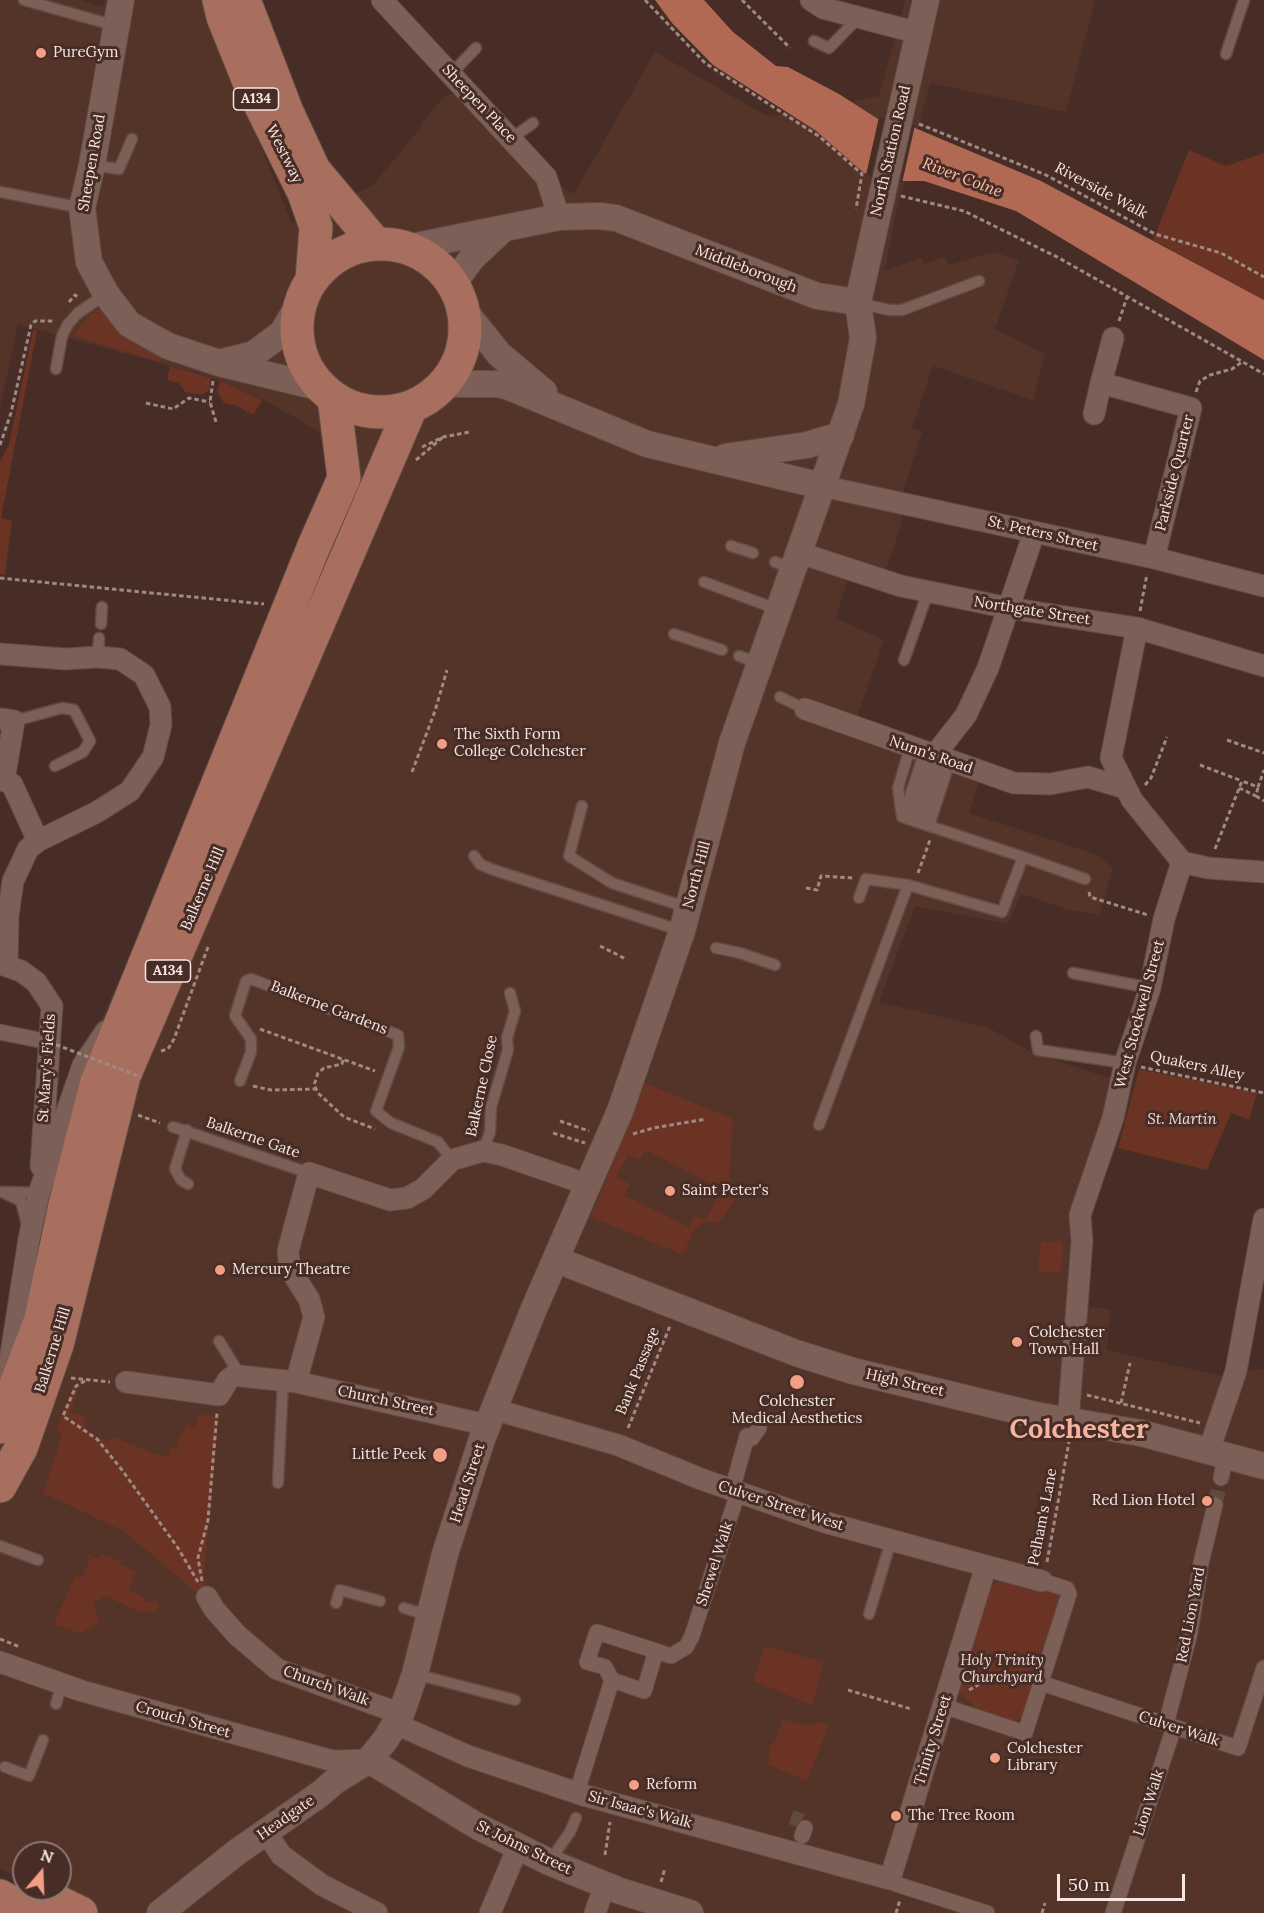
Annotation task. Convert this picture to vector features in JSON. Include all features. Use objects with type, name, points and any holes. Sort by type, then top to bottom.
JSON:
[{"type":"main road","name":"Westway","points":[[219,0],[223,17],[250,84],[304,193],[313,219],[315,227],[307,289]]},
{"type":"main road","name":"Westway","points":[[244,0],[287,112],[314,170],[391,246]]},
{"type":"main road","points":[[307,289],[325,265],[341,254],[391,246]]},
{"type":"main road","name":"A134","points":[[391,246],[432,261],[458,297]]},
{"type":"main road","name":"A134","points":[[307,289],[297,325],[298,343],[304,362],[328,393]]},
{"type":"main road","points":[[328,393],[351,407],[370,412],[386,412],[411,407],[424,400],[444,384],[455,369],[462,350],[465,335],[458,297]]},
{"type":"main road","name":"Balkerne Hill","points":[[1,1425],[41,1319],[65,1205],[97,1082],[314,546],[344,478],[328,393]]},
{"type":"main road","name":"Balkerne Hill","points":[[0,1486],[21,1448],[57,1345],[124,1076],[411,407]]},
{"type":"main road","points":[[0,1896],[31,1913]]},
{"type":"main road","points":[[56,1901],[81,1913]]},
{"type":"street","name":"Sheepen Road","points":[[121,0],[92,165],[82,208],[89,262],[106,294],[129,324],[168,346],[328,393]]},
{"type":"street","name":"Sheepen Place","points":[[382,0],[546,177],[559,217]]},
{"type":"street","points":[[811,0],[823,8],[919,33]]},
{"type":"street","name":"North Station Road","points":[[858,302],[891,187],[897,121],[926,0]]},
{"type":"street","name":"Middleborough","points":[[391,246],[503,229],[575,215],[616,218],[817,296],[858,302]]},
{"type":"street","points":[[503,229],[472,258],[458,297],[499,354],[572,414]]},
{"type":"street","points":[[218,362],[254,354],[282,333],[307,289]]},
{"type":"street","points":[[444,384],[503,386],[647,444],[822,486],[841,435],[861,362],[863,338],[858,302]]},
{"type":"street","points":[[1094,414],[1113,338]]},
{"type":"street","name":"Parkside Quarter","points":[[1101,383],[1191,408],[1152,557]]},
{"type":"street","points":[[707,458],[775,450],[820,442],[841,435]]},
{"type":"street","points":[[780,476],[800,494],[810,518]]},
{"type":"street","name":"St. Peters Street","points":[[822,486],[1152,557],[1264,586]]},
{"type":"street","name":"North Hill","points":[[557,1260],[620,1111],[685,929],[732,743],[753,675],[779,610],[790,561],[822,486]]},
{"type":"street","points":[[932,755],[966,715],[988,668],[1034,533]]},
{"type":"street","name":"Northgate Street","points":[[790,561],[1009,608],[1137,628],[1264,666]]},
{"type":"street","points":[[1137,628],[1111,758],[1129,794],[1182,862],[1208,868],[1264,872]]},
{"type":"street","name":"St Mary's Fields","points":[[0,654],[65,659],[98,647],[144,675],[160,707],[161,725],[153,757],[130,791],[97,812],[38,841],[28,849],[13,881],[4,964],[36,982],[52,1006],[39,1193]]},
{"type":"street","name":"Nunn's Road","points":[[805,709],[1014,783],[1050,784],[1088,777]]},
{"type":"street","points":[[7,720],[2,779],[12,784],[38,841]]},
{"type":"street","points":[[1111,758],[1088,777],[1129,794]]},
{"type":"street","name":"West Stockwell Street","points":[[1068,1422],[1082,1241],[1080,1215],[1113,1118],[1125,1063],[1150,988],[1164,919],[1182,862]]},
{"type":"street","points":[[1,1425],[29,1239],[39,1193],[83,1065],[132,993]]},
{"type":"street","points":[[0,1032],[49,1042]]},
{"type":"street","points":[[290,1382],[314,1317],[309,1299],[290,1269],[288,1251],[309,1173],[390,1200],[407,1198],[423,1189],[452,1160],[483,1151],[589,1185]]},
{"type":"street","points":[[1219,1453],[1264,1221]]},
{"type":"street","name":"High Street","points":[[557,1260],[786,1349],[853,1371],[1068,1422],[1121,1429],[1264,1466]]},
{"type":"street","name":"Head Street","points":[[399,1719],[415,1674],[454,1524],[490,1417],[557,1260]]},
{"type":"street","points":[[126,1382],[219,1395],[228,1380],[234,1375],[240,1376]]},
{"type":"street","name":"Church Street","points":[[240,1376],[290,1382],[490,1417]]},
{"type":"street","name":"Culver Street West","points":[[490,1417],[618,1445],[735,1491],[891,1541],[1067,1589],[1069,1594],[1041,1683]]},
{"type":"street","name":"Shewel Walk","points":[[656,1651],[671,1656],[686,1647],[692,1636],[735,1491],[747,1437],[752,1438],[759,1428]]},
{"type":"street","name":"Red Lion Yard","points":[[1170,1726],[1190,1633],[1201,1563],[1215,1505]]},
{"type":"street","name":"Trinity Street","points":[[890,1879],[986,1566]]},
{"type":"street","name":"Church Walk","points":[[207,1597],[237,1635],[277,1669],[399,1719]]},
{"type":"street","points":[[597,1632],[656,1651],[644,1691],[612,1680],[605,1667],[587,1662],[597,1632]]},
{"type":"street","name":"Crouch Street","points":[[0,1662],[59,1694],[333,1761],[369,1760]]},
{"type":"street","name":"Culver Walk","points":[[1041,1683],[1238,1748],[1264,1668]]},
{"type":"street","points":[[581,1795],[612,1680]]},
{"type":"street","points":[[943,1706],[1025,1732],[1041,1683]]},
{"type":"street","name":"Headgate","points":[[160,1913],[335,1781],[369,1760],[399,1719]]},
{"type":"street","name":"Sir Isaac's Walk","points":[[399,1719],[468,1756],[581,1795],[800,1840],[890,1879]]},
{"type":"street","name":"Lion Walk","points":[[1113,1913],[1170,1726]]},
{"type":"street","name":"St Johns Street","points":[[369,1760],[518,1847],[549,1862],[605,1886],[690,1913]]},
{"type":"street","points":[[266,1832],[281,1856],[322,1885],[377,1913]]},
{"type":"street","points":[[490,1913],[518,1847]]},
{"type":"street","points":[[890,1879],[896,1884],[987,1913]]},
{"type":"street","points":[[595,1913],[605,1886]]},
{"type":"lane","points":[[24,0],[116,26]]},
{"type":"lane","points":[[1226,54],[1244,0]]},
{"type":"lane","points":[[814,41],[829,48],[859,17]]},
{"type":"lane","points":[[451,74],[476,48]]},
{"type":"lane","points":[[511,139],[532,123]]},
{"type":"lane","points":[[92,165],[119,168],[132,139]]},
{"type":"lane","points":[[0,192],[82,208]]},
{"type":"lane","points":[[858,302],[889,310],[902,310],[979,281]]},
{"type":"lane","points":[[56,369],[68,324],[78,313],[106,294]]},
{"type":"lane","points":[[731,546],[753,554]]},
{"type":"lane","points":[[704,582],[779,610]]},
{"type":"lane","points":[[904,660],[928,592]]},
{"type":"lane","points":[[101,624],[102,607]]},
{"type":"lane","points":[[674,634],[722,650]]},
{"type":"lane","name":"Nunn's Road","points":[[780,697],[805,709]]},
{"type":"lane","points":[[7,720],[62,708],[74,710],[90,741],[83,752],[55,766]]},
{"type":"lane","points":[[919,824],[932,755]]},
{"type":"lane","points":[[919,824],[932,755]]},
{"type":"lane","points":[[932,755],[898,788],[919,824],[1085,879]]},
{"type":"lane","points":[[582,806],[569,856],[612,883],[663,902],[685,929]]},
{"type":"lane","points":[[474,856],[480,864],[491,869],[685,929]]},
{"type":"lane","points":[[859,898],[866,879],[908,885],[1002,912],[1023,857]]},
{"type":"lane","points":[[819,1125],[908,885]]},
{"type":"lane","points":[[716,948],[740,952],[775,965]]},
{"type":"lane","points":[[1073,973],[1150,988]]},
{"type":"lane","name":"Balkerne Gardens","points":[[240,1081],[251,1052],[251,1039],[235,1016],[246,981],[251,979],[398,1035],[399,1047],[376,1111],[387,1120]]},
{"type":"lane","name":"Balkerne Close","points":[[483,1151],[490,1132],[491,1107],[508,1050],[507,1038],[515,1011],[510,993]]},
{"type":"lane","points":[[1036,1036],[1038,1050],[1125,1063]]},
{"type":"lane","points":[[387,1120],[438,1142],[452,1160]]},
{"type":"lane","name":"Balkerne Gate","points":[[174,1127],[309,1173]]},
{"type":"lane","name":"Balkerne Gate","points":[[187,1130],[175,1169],[181,1180],[188,1184]]},
{"type":"lane","points":[[29,1239],[26,1214],[21,1202],[3,1192],[39,1193]]},
{"type":"lane","points":[[219,1341],[240,1376]]},
{"type":"lane","points":[[278,1483],[290,1382]]},
{"type":"lane","points":[[869,1614],[891,1541]]},
{"type":"lane","points":[[0,1546],[38,1560]]},
{"type":"lane","points":[[336,1604],[340,1590],[380,1601]]},
{"type":"lane","points":[[404,1608],[430,1616]]},
{"type":"lane","points":[[415,1674],[515,1700]]},
{"type":"lane","points":[[5,1767],[29,1776],[43,1740]]},
{"type":"lane","points":[[549,1862],[566,1838],[576,1818]]},
{"type":"path","points":[[645,0],[705,63],[820,137],[862,174],[853,220]]},
{"type":"path","points":[[742,0],[790,48]]},
{"type":"path","name":"Riverside Walk","points":[[926,125],[1046,175],[1155,234],[1208,248],[1264,277]]},
{"type":"path","points":[[891,187],[964,211],[1059,258],[1264,374]]},
{"type":"path","points":[[69,303],[75,295]]},
{"type":"path","points":[[1113,338],[1127,297]]},
{"type":"path","points":[[0,445],[11,413],[31,325],[35,321],[59,320]]},
{"type":"path","points":[[216,422],[210,402],[218,362]]},
{"type":"path","points":[[1191,408],[1200,381],[1210,375],[1232,369],[1242,362]]},
{"type":"path","points":[[146,403],[173,409],[189,398],[210,402]]},
{"type":"path","points":[[418,450],[443,437],[470,432]]},
{"type":"path","points":[[419,458],[443,437]]},
{"type":"path","points":[[1137,628],[1152,557]]},
{"type":"path","points":[[0,579],[267,604]]},
{"type":"path","points":[[411,772],[435,711],[447,670]]},
{"type":"path","points":[[1129,794],[1151,778],[1167,737]]},
{"type":"path","points":[[1227,740],[1264,753]]},
{"type":"path","points":[[1200,765],[1258,787]]},
{"type":"path","points":[[1256,796],[1264,770]]},
{"type":"path","points":[[1208,868],[1242,781]]},
{"type":"path","points":[[1239,788],[1264,801]]},
{"type":"path","points":[[919,824],[921,864]]},
{"type":"path","points":[[806,888],[817,890],[821,876],[866,879]]},
{"type":"path","points":[[1085,879],[1090,897],[1164,919]]},
{"type":"path","points":[[600,946],[626,959]]},
{"type":"path","points":[[244,1029],[254,1027],[388,1076]]},
{"type":"path","points":[[49,1042],[141,1077]]},
{"type":"path","points":[[344,1060],[342,1064],[324,1068],[318,1073],[315,1078],[316,1089],[325,1101],[344,1117],[383,1132],[387,1120]]},
{"type":"path","name":"Quakers Alley","points":[[1125,1063],[1264,1093]]},
{"type":"path","points":[[240,1081],[271,1090],[316,1089]]},
{"type":"path","points":[[134,1110],[140,1116],[174,1127]]},
{"type":"path","points":[[628,1140],[635,1133],[706,1119]]},
{"type":"path","points":[[560,1121],[587,1131]]},
{"type":"path","points":[[553,1133],[581,1142]]},
{"type":"path","name":"Bank Passage","points":[[618,1445],[627,1431],[670,1327],[672,1304]]},
{"type":"path","points":[[1121,1403],[1130,1363]]},
{"type":"path","points":[[66,1377],[85,1381],[76,1386],[63,1416],[97,1439],[122,1470],[178,1548],[207,1597]]},
{"type":"path","points":[[1071,1391],[1121,1403],[1219,1453]]},
{"type":"path","points":[[207,1597],[198,1570],[198,1558],[208,1520],[219,1395]]},
{"type":"path","name":"Pelham's Lane","points":[[1042,1581],[1060,1500],[1069,1444],[1068,1422]]},
{"type":"path","points":[[848,1690],[911,1709]]},
{"type":"path","points":[[605,1855],[610,1820]]},
{"type":"path","points":[[659,1888],[665,1868]]},
{"type":"path","points":[[896,1913],[901,1898]]},
{"type":"path","points":[[1042,1913],[1045,1903]]},
{"type":"shaded area","points":[[0,0],[81,0],[103,7],[105,0],[202,0],[292,224],[373,185],[421,127],[420,124],[447,94],[453,94],[532,171],[574,194],[655,52],[769,117],[879,96],[905,0],[1095,0],[1066,112],[930,83],[896,214],[885,270],[922,258],[924,264],[945,257],[949,265],[994,252],[1019,260],[995,329],[1045,354],[1033,400],[933,366],[912,428],[922,432],[904,489],[901,525],[881,585],[849,575],[836,618],[884,640],[852,732],[980,778],[969,813],[1098,855],[1113,868],[1099,915],[1069,910],[1021,894],[1008,924],[915,906],[879,1002],[989,1028],[1033,1053],[1122,1082],[1081,1215],[1084,1306],[1111,1310],[1106,1350],[1226,1377],[1264,1368],[1264,1913],[92,1913],[72,1898],[72,1841],[12,1841],[12,1875],[0,1869],[0,1360],[81,1062],[184,841],[322,512],[328,462],[318,431],[268,402],[210,377],[18,324],[0,409]]},
{"type":"green space","points":[[1189,150],[1226,166],[1264,153],[1264,300],[1153,240]]},
{"type":"green space","points":[[105,305],[163,354],[161,362],[73,336],[90,314]]},
{"type":"green space","points":[[33,330],[37,331],[1,518],[12,521],[5,575],[0,574],[0,461],[9,445]]},
{"type":"green space","points":[[170,366],[211,378],[209,390],[202,395],[185,392],[179,383],[167,380]]},
{"type":"green space","points":[[220,381],[262,400],[253,415],[237,406],[224,403],[217,392]]},
{"type":"green space","name":"St. Martin","points":[[1139,1069],[1257,1093],[1249,1120],[1231,1113],[1207,1170],[1118,1148]]},
{"type":"green space","points":[[645,1083],[733,1119],[729,1179],[740,1192],[723,1218],[716,1223],[705,1222],[694,1229],[683,1255],[591,1217]],"holes":[[[646,1150],[710,1183],[708,1189],[719,1195],[705,1221],[695,1216],[689,1227],[624,1195],[630,1184],[616,1177],[628,1155],[640,1160]]]},
{"type":"green space","points":[[1041,1241],[1061,1242],[1064,1247],[1060,1273],[1038,1271]]},
{"type":"green space","points":[[74,1385],[78,1391],[70,1412],[86,1418],[84,1423],[88,1431],[108,1442],[113,1437],[164,1457],[170,1453],[169,1446],[176,1449],[181,1433],[187,1425],[194,1428],[199,1414],[219,1418],[204,1576],[205,1585],[211,1595],[204,1599],[124,1531],[43,1493],[62,1435],[56,1431]]},
{"type":"green space","points":[[85,1554],[99,1559],[102,1554],[121,1561],[120,1565],[136,1571],[129,1591],[142,1596],[146,1602],[158,1601],[157,1610],[141,1613],[106,1596],[92,1603],[100,1622],[80,1634],[54,1624],[75,1575],[82,1578],[90,1559]]},
{"type":"green space","name":"Holy Trinity Churchyard","points":[[1013,1580],[1062,1596],[1025,1716],[1014,1721],[977,1709],[958,1691],[989,1590],[998,1582]]},
{"type":"green space","points":[[765,1646],[824,1662],[812,1705],[753,1681]]},
{"type":"green space","points":[[783,1719],[803,1725],[804,1722],[809,1726],[819,1722],[829,1725],[807,1781],[768,1765],[770,1744],[774,1743]]},
{"type":"water","name":"River Colne","points":[[655,0],[704,0],[733,32],[776,66],[788,67],[839,94],[878,119],[915,128],[1041,181],[1264,300],[1264,360],[1016,211],[924,181],[904,181],[864,173],[815,130],[713,65],[672,23]]},
{"type":"pier","points":[[879,117],[915,125],[902,183],[866,175]]},
{"type":"tunnel","points":[[1215,1505],[1221,1478]]},
{"type":"tunnel","points":[[791,1817],[802,1821]]},
{"type":"place","name":"PureGym","points":[[41,53]]},
{"type":"place","name":"The Sixth Form College Colchester","points":[[442,744]]},
{"type":"place","name":"Saint Peter's","points":[[670,1191]]},
{"type":"place","name":"Mercury Theatre","points":[[220,1270]]},
{"type":"place","name":"Colchester Town Hall","points":[[1017,1342]]},
{"type":"place","name":"Colchester Medical Aesthetics","points":[[797,1382]]},
{"type":"place","name":"Little Peek","points":[[440,1455]]},
{"type":"place","name":"Red Lion Hotel","points":[[1207,1501]]},
{"type":"place","name":"Colchester Library","points":[[995,1758]]},
{"type":"place","name":"Reform","points":[[634,1785]]},
{"type":"place","name":"The Tree Room","points":[[896,1816]]},
{"type":"district","name":"Colchester","points":[[1079,1430]]}]
